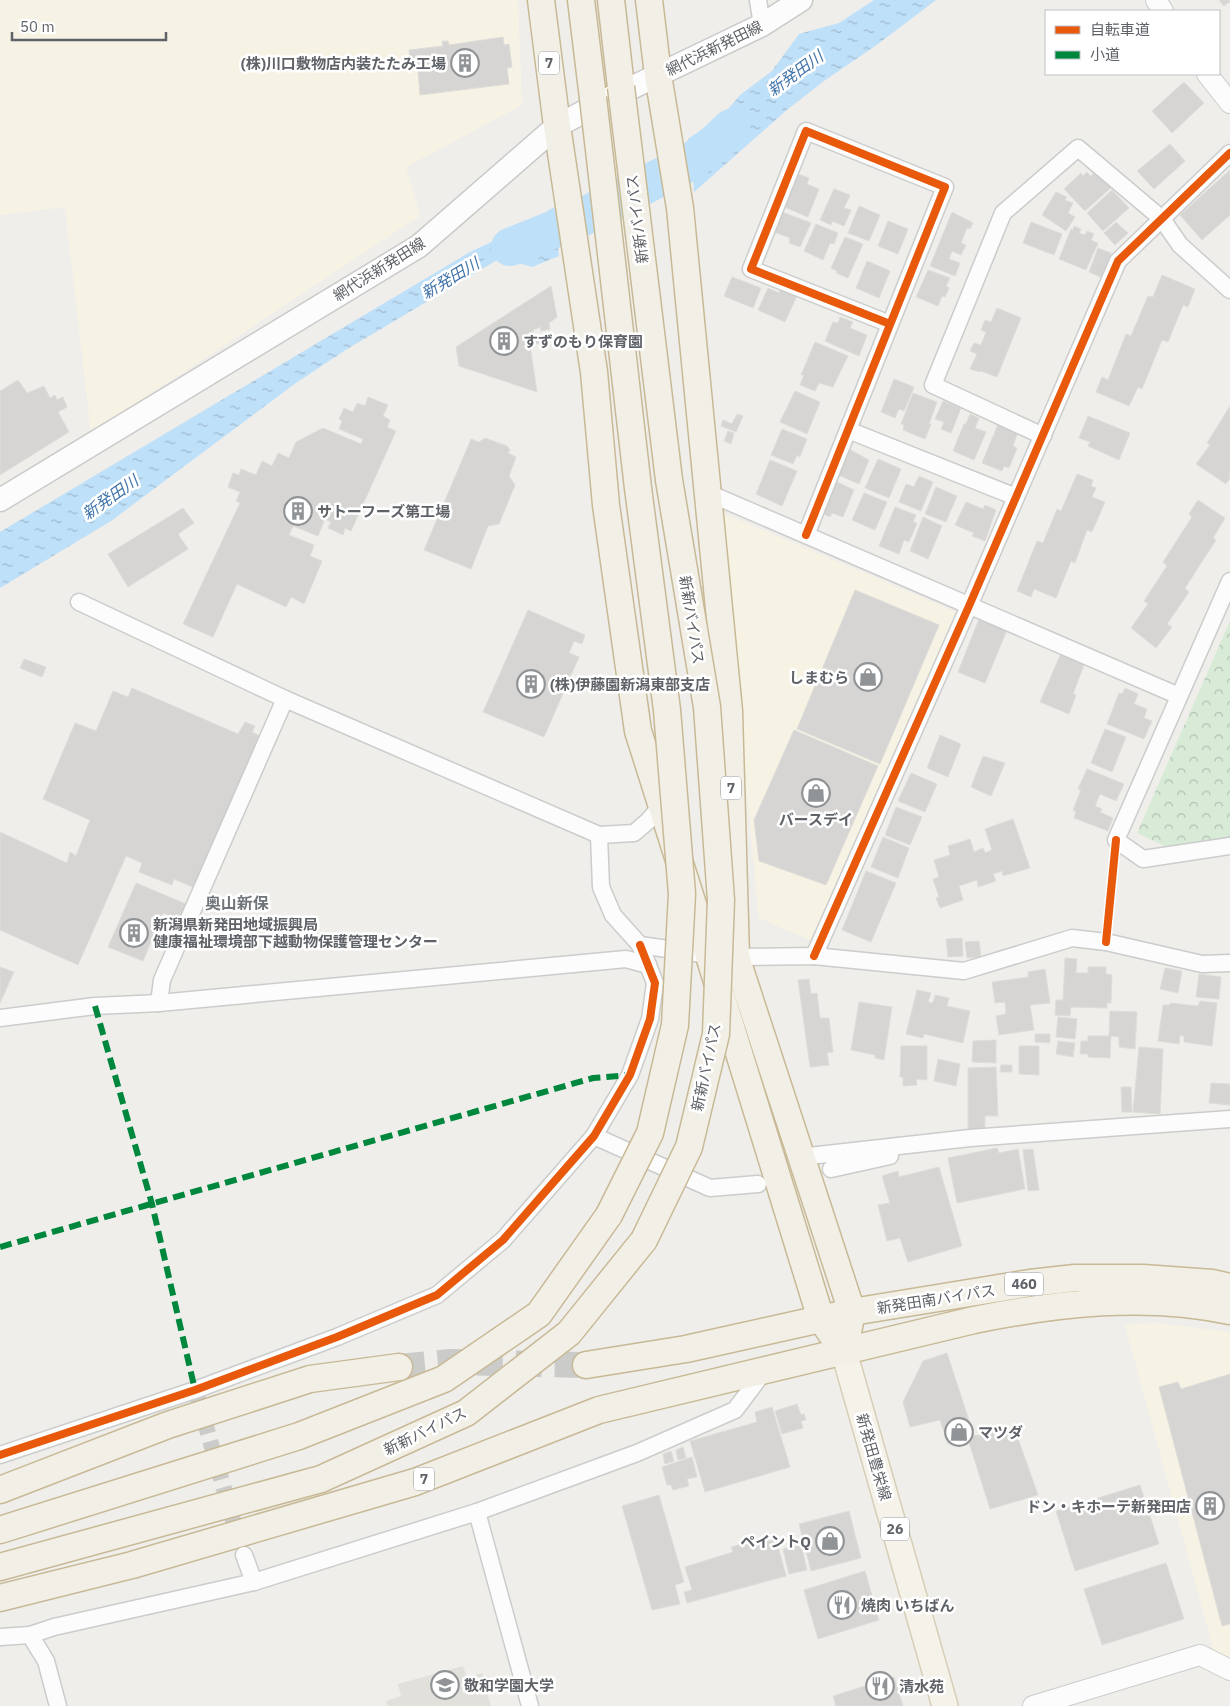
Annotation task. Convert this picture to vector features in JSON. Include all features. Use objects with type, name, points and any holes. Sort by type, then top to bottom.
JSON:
[{"type":"highway","name":"7","points":[[541,0],[557,126],[594,372],[606,505],[638,731],[821,1319],[844,1352]]},
{"type":"highway","name":"新新バイパス","points":[[0,1530],[299,1436],[444,1379],[539,1314],[610,1215],[650,1133],[675,1025],[682,894],[666,710],[581,0]]},
{"type":"highway","name":"新新バイパス","points":[[0,1567],[321,1479],[466,1413],[569,1333],[644,1240],[689,1147],[716,1034],[722,900],[706,707],[669,480],[611,0]]},
{"type":"highway","name":"7","points":[[649,0],[658,76],[680,208],[706,492],[729,710],[736,957],[852,1312],[844,1352]]},
{"type":"highway","name":"新発田南バイパス","points":[[586,1365],[686,1349],[852,1312],[1030,1283],[1075,1278],[1143,1278],[1212,1283],[1230,1287]]},
{"type":"highway","name":"新発田南バイパス","points":[[844,1352],[1028,1309],[1090,1303],[1149,1301],[1211,1307],[1230,1311]]},
{"type":"highway","name":"7","points":[[0,1598],[132,1565],[415,1482],[599,1410],[844,1352]]},
{"type":"highway","points":[[0,1490],[168,1425],[310,1379],[400,1367]]},
{"type":"main road","name":"網代浜新発田線","points":[[0,500],[418,246],[557,126],[604,100],[762,25],[801,0]]},
{"type":"main road","name":"新発田豊栄線","points":[[844,1352],[945,1706]]},
{"type":"street","points":[[758,0],[762,25]]},
{"type":"street","points":[[1208,75],[1230,103]]},
{"type":"street","points":[[806,535],[945,187],[806,131],[751,269],[890,324]]},
{"type":"street","points":[[1043,436],[933,385],[1003,213],[1078,148],[1162,219],[1180,244],[1230,290]]},
{"type":"street","points":[[814,956],[969,606],[1118,261],[1230,153]]},
{"type":"street","points":[[848,430],[1016,497]]},
{"type":"street","points":[[706,492],[1179,696]]},
{"type":"street","points":[[1230,581],[1116,840],[1143,859],[1230,846]]},
{"type":"street","points":[[79,602],[285,699],[599,835],[634,834],[661,806]]},
{"type":"street","points":[[159,1003],[162,980],[285,699]]},
{"type":"street","points":[[0,1455],[196,1393],[437,1295],[503,1240],[594,1136],[630,1075],[650,1019],[655,983],[640,945],[613,916],[601,887],[599,835]]},
{"type":"street","points":[[640,945],[708,955],[736,957],[814,956],[964,971],[1072,938],[1106,942],[1202,964],[1230,963]]},
{"type":"street","points":[[0,1018],[95,1006],[159,1003],[626,959],[648,965]]},
{"type":"street","points":[[800,1157],[970,1138],[1230,1119]]},
{"type":"street","points":[[594,1136],[710,1188],[758,1184]]},
{"type":"street","points":[[830,1169],[970,1138]]},
{"type":"street","points":[[0,1637],[30,1635],[54,1627],[254,1582],[477,1512],[637,1453],[735,1410],[764,1370]]},
{"type":"street","points":[[477,1512],[530,1706]]},
{"type":"street","points":[[244,1555],[254,1582]]},
{"type":"street","points":[[30,1635],[46,1661],[58,1706]]},
{"type":"street","points":[[1033,1706],[1200,1656],[1230,1670]]},
{"type":"shaded area","points":[[0,0],[518,0],[522,105],[406,167],[420,216],[91,433],[65,207],[0,215]]},
{"type":"shaded area","points":[[720,512],[956,612],[819,944],[759,918]]},
{"type":"shaded area","points":[[1155,1323],[1230,1332],[1230,1659],[1214,1651],[1125,1325]]},
{"type":"shaded area","name":"敬和学園大学","points":[[463,1666],[467,1678],[482,1673],[483,1677],[489,1676],[493,1686],[486,1689],[491,1706],[388,1706],[386,1701],[401,1696],[398,1684]]},
{"type":"green space","points":[[1230,621],[1230,839],[1169,848],[1137,833]]},
{"type":"water","points":[[874,0],[936,0],[788,109],[694,192],[688,139],[724,114],[740,95],[772,71],[799,34],[839,23]]},
{"type":"water","points":[[554,207],[559,256],[532,267],[501,258],[480,270],[344,351],[293,385],[111,521],[0,588],[0,532],[470,252],[517,230]]},
{"type":"building","points":[[1219,0],[1230,0],[1230,3],[1224,6]]},
{"type":"building","name":"(株)川口敷物店内装たたみ工場","points":[[503,37],[504,45],[509,44],[512,67],[507,68],[509,84],[420,95],[417,59],[410,60],[409,50],[443,46],[442,41],[448,41],[449,45]]},
{"type":"building","points":[[1184,82],[1204,103],[1172,133],[1152,111]]},
{"type":"building","points":[[1170,144],[1185,161],[1154,189],[1137,171]]},
{"type":"building","points":[[1230,170],[1230,215],[1202,240],[1180,215]]},
{"type":"building","points":[[1087,172],[1091,177],[1094,172],[1102,180],[1106,177],[1114,185],[1085,211],[1064,189],[1081,173],[1083,176]]},
{"type":"building","points":[[798,174],[809,178],[807,184],[819,189],[808,217],[784,207]]},
{"type":"building","points":[[834,189],[850,195],[844,208],[851,210],[844,226],[832,221],[831,225],[820,220]]},
{"type":"building","points":[[1112,190],[1129,208],[1103,231],[1087,213]]},
{"type":"building","points":[[1056,192],[1067,197],[1065,200],[1073,203],[1068,213],[1075,217],[1066,231],[1042,215]]},
{"type":"building","points":[[859,206],[880,215],[869,241],[848,233]]},
{"type":"building","points":[[782,212],[811,223],[800,247],[789,243],[790,238],[774,232]]},
{"type":"building","points":[[952,212],[973,223],[970,229],[967,228],[961,243],[966,245],[961,255],[952,251],[949,259],[960,263],[955,276],[930,266]]},
{"type":"building","points":[[888,221],[908,229],[898,254],[878,246]]},
{"type":"building","points":[[1031,222],[1062,234],[1054,255],[1023,243]]},
{"type":"building","points":[[1116,222],[1128,233],[1115,245],[1104,233]]},
{"type":"building","points":[[816,224],[838,233],[834,244],[830,243],[823,260],[804,251]]},
{"type":"building","points":[[1074,226],[1081,229],[1079,233],[1085,235],[1087,231],[1094,234],[1091,240],[1098,243],[1086,270],[1059,259]]},
{"type":"building","points":[[845,237],[863,244],[848,278],[836,273],[837,271],[831,268]]},
{"type":"building","points":[[1098,248],[1111,253],[1103,278],[1089,272]]},
{"type":"building","points":[[867,261],[890,271],[879,298],[856,288]]},
{"type":"building","points":[[928,270],[950,278],[946,286],[949,288],[945,297],[942,296],[938,306],[916,297]]},
{"type":"building","points":[[1162,275],[1195,289],[1188,307],[1183,305],[1168,342],[1162,340],[1142,389],[1138,387],[1129,406],[1096,392],[1102,377],[1108,380],[1126,334],[1131,336],[1148,296],[1153,297]]},
{"type":"building","points":[[732,277],[761,288],[753,308],[724,296]]},
{"type":"building","points":[[782,284],[799,291],[785,322],[758,310],[768,288],[779,293]]},
{"type":"building","name":"すずのもり保育園","points":[[551,286],[557,317],[549,323],[550,329],[541,331],[540,327],[533,330],[534,338],[541,337],[541,343],[530,345],[537,392],[459,366],[456,347]]},
{"type":"building","points":[[997,308],[1021,318],[997,377],[970,369],[977,354],[970,351],[974,343],[981,345],[986,332],[981,330],[985,320],[991,322]]},
{"type":"building","points":[[840,317],[853,322],[850,328],[867,335],[859,356],[825,341],[833,322],[838,323]]},
{"type":"building","points":[[815,342],[848,356],[833,387],[819,383],[815,391],[800,385],[804,375],[801,375]]},
{"type":"building","points":[[894,379],[914,387],[904,411],[899,409],[895,418],[881,412]]},
{"type":"building","points":[[18,380],[27,393],[44,386],[50,398],[55,395],[57,400],[63,397],[67,407],[58,412],[69,432],[0,475],[0,391]]},
{"type":"building","points":[[795,391],[820,402],[807,434],[780,422]]},
{"type":"building","points":[[913,393],[937,402],[925,439],[903,430],[904,425],[901,424]]},
{"type":"building","name":"サトーフーズ第工場","points":[[368,397],[388,405],[383,416],[390,420],[387,427],[396,431],[351,531],[345,528],[343,535],[328,528],[331,522],[325,519],[318,536],[293,526],[289,535],[314,545],[310,556],[322,561],[304,604],[291,597],[286,607],[237,584],[213,637],[183,624],[240,503],[236,501],[240,492],[228,487],[233,473],[239,475],[241,469],[256,475],[262,461],[272,466],[278,453],[289,458],[296,442],[323,428],[361,444],[363,439],[339,429],[342,421],[339,419],[344,408],[353,412],[357,403],[365,406]]},
{"type":"building","points":[[943,401],[961,408],[951,433],[941,429],[944,422],[935,419]]},
{"type":"building","points":[[1230,406],[1230,478],[1226,484],[1196,464],[1210,445],[1207,443]]},
{"type":"building","points":[[737,414],[743,416],[736,432],[721,426],[723,420],[732,424]]},
{"type":"building","points":[[970,414],[979,418],[975,428],[986,432],[974,460],[953,451]]},
{"type":"building","points":[[1088,416],[1130,433],[1119,460],[1088,446],[1090,442],[1079,438]]},
{"type":"building","points":[[999,422],[1019,429],[1013,446],[1017,448],[1009,468],[1004,466],[1002,471],[982,463]]},
{"type":"building","points":[[782,429],[807,439],[800,457],[797,455],[793,464],[771,455]]},
{"type":"building","points":[[728,431],[734,433],[731,444],[724,441]]},
{"type":"building","points":[[485,438],[507,446],[510,450],[508,453],[516,457],[509,476],[515,485],[499,524],[488,526],[471,569],[424,550],[471,439],[479,442]]},
{"type":"building","points":[[847,448],[869,460],[859,484],[836,474]]},
{"type":"building","points":[[878,459],[901,469],[889,498],[865,488]]},
{"type":"building","points":[[770,460],[797,471],[782,506],[756,494]]},
{"type":"building","points":[[1077,474],[1093,480],[1091,486],[1096,488],[1092,497],[1105,502],[1092,532],[1087,530],[1075,563],[1071,561],[1056,598],[1034,589],[1031,597],[1017,591],[1037,541],[1043,543],[1057,509],[1061,511]]},
{"type":"building","points":[[919,476],[933,482],[921,511],[899,502],[906,484],[914,487]]},
{"type":"building","points":[[833,480],[854,490],[843,517],[832,513],[830,517],[819,512]]},
{"type":"building","points":[[936,487],[957,496],[946,522],[925,514]]},
{"type":"building","points":[[864,493],[887,502],[875,530],[852,520]]},
{"type":"building","points":[[1198,500],[1225,518],[1213,538],[1216,540],[1185,588],[1189,592],[1167,624],[1172,627],[1156,648],[1131,628],[1148,604],[1144,601],[1167,566],[1163,562],[1192,517],[1189,514]]},
{"type":"building","points":[[966,502],[983,509],[985,505],[996,510],[985,541],[972,536],[974,533],[955,525]]},
{"type":"building","points":[[895,507],[916,515],[913,522],[917,523],[909,542],[904,540],[899,554],[879,546]]},
{"type":"building","points":[[183,508],[194,523],[178,534],[188,549],[128,587],[108,554]]},
{"type":"building","points":[[923,517],[942,526],[928,559],[910,551]]},
{"type":"building","name":"しまむら","points":[[855,590],[939,625],[880,764],[797,729]]},
{"type":"building","name":"(株)伊藤園新潟東部支店","points":[[528,610],[585,635],[582,644],[574,641],[569,653],[579,657],[544,737],[483,712]]},
{"type":"building","points":[[979,619],[1007,630],[985,683],[958,672]]},
{"type":"building","points":[[1062,651],[1085,662],[1073,694],[1076,695],[1069,714],[1040,702]]},
{"type":"building","points":[[24,659],[46,667],[42,677],[20,668]]},
{"type":"building","points":[[132,688],[238,734],[245,722],[255,726],[252,732],[260,736],[195,888],[174,879],[172,885],[139,872],[142,863],[126,856],[78,965],[0,930],[0,832],[67,863],[70,852],[76,856],[90,820],[43,799],[75,723],[96,731],[113,691],[128,697]]},
{"type":"building","points":[[1125,688],[1138,694],[1134,704],[1147,709],[1144,718],[1152,721],[1144,739],[1107,724],[1119,693],[1122,694]]},
{"type":"building","points":[[1105,729],[1126,737],[1112,772],[1091,763]]},
{"type":"building","name":"バースデイ","points":[[794,730],[878,766],[826,885],[759,861],[754,820]]},
{"type":"building","points":[[940,735],[961,744],[948,777],[927,768]]},
{"type":"building","points":[[983,756],[1005,763],[991,796],[971,787]]},
{"type":"building","points":[[1087,769],[1124,784],[1116,801],[1100,794],[1095,806],[1102,809],[1100,812],[1113,818],[1108,831],[1074,818],[1076,812],[1073,810],[1081,790],[1078,789]]},
{"type":"building","points":[[911,773],[937,784],[925,812],[898,801]]},
{"type":"building","points":[[896,807],[922,817],[910,845],[885,835]]},
{"type":"building","points":[[1013,819],[1030,868],[1003,876],[1002,871],[993,874],[996,881],[978,887],[977,880],[959,886],[963,900],[940,908],[936,898],[939,897],[933,879],[939,877],[934,860],[950,855],[948,846],[970,839],[974,852],[983,848],[985,853],[992,850],[985,829]]},
{"type":"building","points":[[883,837],[909,848],[898,878],[871,867]]},
{"type":"building","points":[[866,871],[896,883],[871,942],[842,930]]},
{"type":"building","name":"新潟県新発田地域振興局 健康福祉環境部下越動物保護管理センター","points":[[136,883],[186,904],[179,920],[163,913],[143,961],[108,947]]},
{"type":"building","points":[[962,938],[963,956],[948,957],[946,939]]},
{"type":"building","points":[[979,941],[981,957],[967,958],[965,942]]},
{"type":"building","points":[[1065,958],[1077,959],[1076,973],[1088,973],[1088,967],[1106,967],[1106,974],[1112,975],[1111,1003],[1107,1003],[1107,1008],[1071,1007],[1070,1016],[1055,1015],[1056,1000],[1063,1000]]},
{"type":"building","points":[[0,967],[14,972],[0,1003]]},
{"type":"building","points":[[1165,968],[1182,971],[1178,993],[1160,989]]},
{"type":"building","points":[[1045,969],[1050,1003],[1030,1005],[1034,1030],[999,1035],[996,1016],[1006,1014],[1005,1002],[995,1003],[992,982],[1028,977],[1028,972]]},
{"type":"building","points":[[1199,974],[1221,977],[1219,999],[1196,997]]},
{"type":"building","points":[[809,979],[811,994],[817,993],[820,1018],[829,1018],[833,1052],[827,1053],[829,1065],[810,1067],[798,980]]},
{"type":"building","points":[[917,990],[931,993],[928,1002],[933,1003],[935,995],[949,998],[947,1006],[970,1011],[963,1043],[924,1034],[923,1038],[906,1034]]},
{"type":"building","points":[[1200,1001],[1217,1003],[1212,1046],[1184,1042],[1184,1036],[1180,1035],[1179,1044],[1158,1041],[1163,1005],[1170,1005],[1170,1003],[1198,1006]]},
{"type":"building","points":[[859,1002],[892,1007],[884,1060],[875,1058],[875,1055],[851,1050]]},
{"type":"building","points":[[1110,1011],[1137,1012],[1135,1049],[1119,1047],[1119,1037],[1111,1036],[1110,1058],[1088,1057],[1088,1054],[1080,1054],[1081,1041],[1088,1041],[1088,1036],[1109,1036]]},
{"type":"building","points":[[1058,1017],[1077,1019],[1075,1039],[1056,1037]]},
{"type":"building","points":[[1035,1034],[1050,1034],[1050,1043],[1035,1042]]},
{"type":"building","points":[[996,1040],[996,1063],[972,1062],[973,1041]]},
{"type":"building","points":[[1058,1041],[1075,1043],[1073,1057],[1056,1054]]},
{"type":"building","points":[[901,1046],[927,1046],[927,1080],[916,1079],[917,1085],[903,1086],[903,1077],[900,1077]]},
{"type":"building","points":[[1019,1046],[1039,1046],[1039,1075],[1019,1074]]},
{"type":"building","points":[[1139,1047],[1163,1049],[1160,1114],[1133,1112]]},
{"type":"building","points":[[938,1059],[960,1064],[956,1086],[934,1081]]},
{"type":"building","points":[[1001,1065],[1012,1065],[1012,1072],[1000,1072]]},
{"type":"building","points":[[996,1067],[998,1116],[985,1116],[985,1130],[968,1130],[968,1068]]},
{"type":"building","points":[[1211,1083],[1230,1084],[1230,1105],[1209,1103]]},
{"type":"building","points":[[1121,1087],[1131,1087],[1132,1112],[1122,1112]]},
{"type":"building","points":[[997,1148],[999,1153],[1018,1149],[1025,1189],[957,1203],[948,1158]]},
{"type":"building","points":[[1033,1149],[1039,1190],[1028,1191],[1023,1150]]},
{"type":"building","points":[[939,1167],[962,1246],[908,1262],[900,1238],[887,1241],[878,1205],[890,1203],[882,1176],[898,1171],[899,1177]]},
{"type":"building","name":"マツダ","points":[[947,1353],[974,1436],[1014,1427],[1038,1495],[990,1509],[968,1439],[948,1444],[940,1420],[910,1427],[903,1402],[923,1361]]},
{"type":"building","name":"ドン・キホーテ新発田店","points":[[1230,1374],[1230,1624],[1222,1626],[1159,1387],[1178,1382],[1181,1389]]},
{"type":"building","points":[[797,1404],[801,1415],[804,1414],[806,1420],[801,1421],[803,1428],[782,1434],[775,1411]]},
{"type":"building","points":[[772,1407],[790,1467],[705,1492],[690,1441],[757,1422],[755,1412]]},
{"type":"building","points":[[683,1447],[686,1458],[678,1460],[676,1450]]},
{"type":"building","points":[[671,1451],[674,1461],[665,1464],[663,1454]]},
{"type":"building","points":[[692,1457],[697,1477],[687,1479],[689,1486],[673,1490],[671,1485],[667,1485],[662,1467]]},
{"type":"building","points":[[1140,1485],[1159,1544],[1075,1571],[1056,1511]]},
{"type":"building","points":[[659,1495],[684,1582],[675,1585],[680,1604],[652,1610],[622,1506]]},
{"type":"building","name":"ペイントQ","points":[[849,1511],[861,1558],[811,1571],[799,1524]]},
{"type":"building","points":[[776,1539],[786,1576],[687,1603],[684,1592],[692,1590],[685,1567],[733,1552],[731,1547],[753,1541],[754,1545]]},
{"type":"building","points":[[801,1544],[807,1570],[789,1574],[783,1549]]},
{"type":"building","points":[[1166,1563],[1184,1619],[1102,1645],[1084,1589]]},
{"type":"building","name":"焼肉 いちばん","points":[[865,1571],[879,1620],[818,1639],[804,1590]]},
{"type":"building","name":"清水苑","points":[[894,1677],[903,1706],[836,1706],[833,1696]]},
{"type":"waterway","name":"新発田川","points":[[510,247],[575,221],[692,161],[711,147],[731,128]]},
{"type":"tunnel","points":[[399,1367],[450,1362],[586,1365]]},
{"type":"tunnel","points":[[197,1395],[239,1541]]},
{"type":"marked path","points":[[95,1006],[152,1204],[195,1390]]},
{"type":"marked path","points":[[0,1247],[593,1078],[630,1075]]},
{"type":"cycle path","points":[[806,535],[945,187],[806,131],[751,269],[890,324]]},
{"type":"cycle path","points":[[814,956],[969,606],[1118,261],[1230,153]]},
{"type":"cycle path","points":[[1106,942],[1116,840]]},
{"type":"cycle path","points":[[0,1455],[195,1390],[337,1337],[437,1295],[503,1240],[594,1136],[630,1075],[650,1019],[655,983],[640,945]]},
{"type":"place","name":"(株)川口敷物店内装たたみ工場","points":[[465,63]]},
{"type":"place","name":"すずのもり保育園","points":[[504,341]]},
{"type":"place","name":"サトーフーズ第工場","points":[[298,511]]},
{"type":"place","name":"しまむら","points":[[868,677]]},
{"type":"place","name":"(株)伊藤園新潟東部支店","points":[[531,684]]},
{"type":"place","name":"バースデイ","points":[[816,793]]},
{"type":"place","name":"新潟県新発田地域振興局 健康福祉環境部下越動物保護管理センター","points":[[134,933]]},
{"type":"place","name":"マツダ","points":[[959,1432]]},
{"type":"place","name":"ドン・キホーテ新発田店","points":[[1210,1506]]},
{"type":"place","name":"ペイントQ","points":[[830,1541]]},
{"type":"place","name":"焼肉 いちばん","points":[[842,1605]]},
{"type":"place","name":"敬和学園大学","points":[[445,1685]]},
{"type":"place","name":"清水苑","points":[[880,1686]]},
{"type":"district","name":"奥山新保","points":[[237,903]]}]
